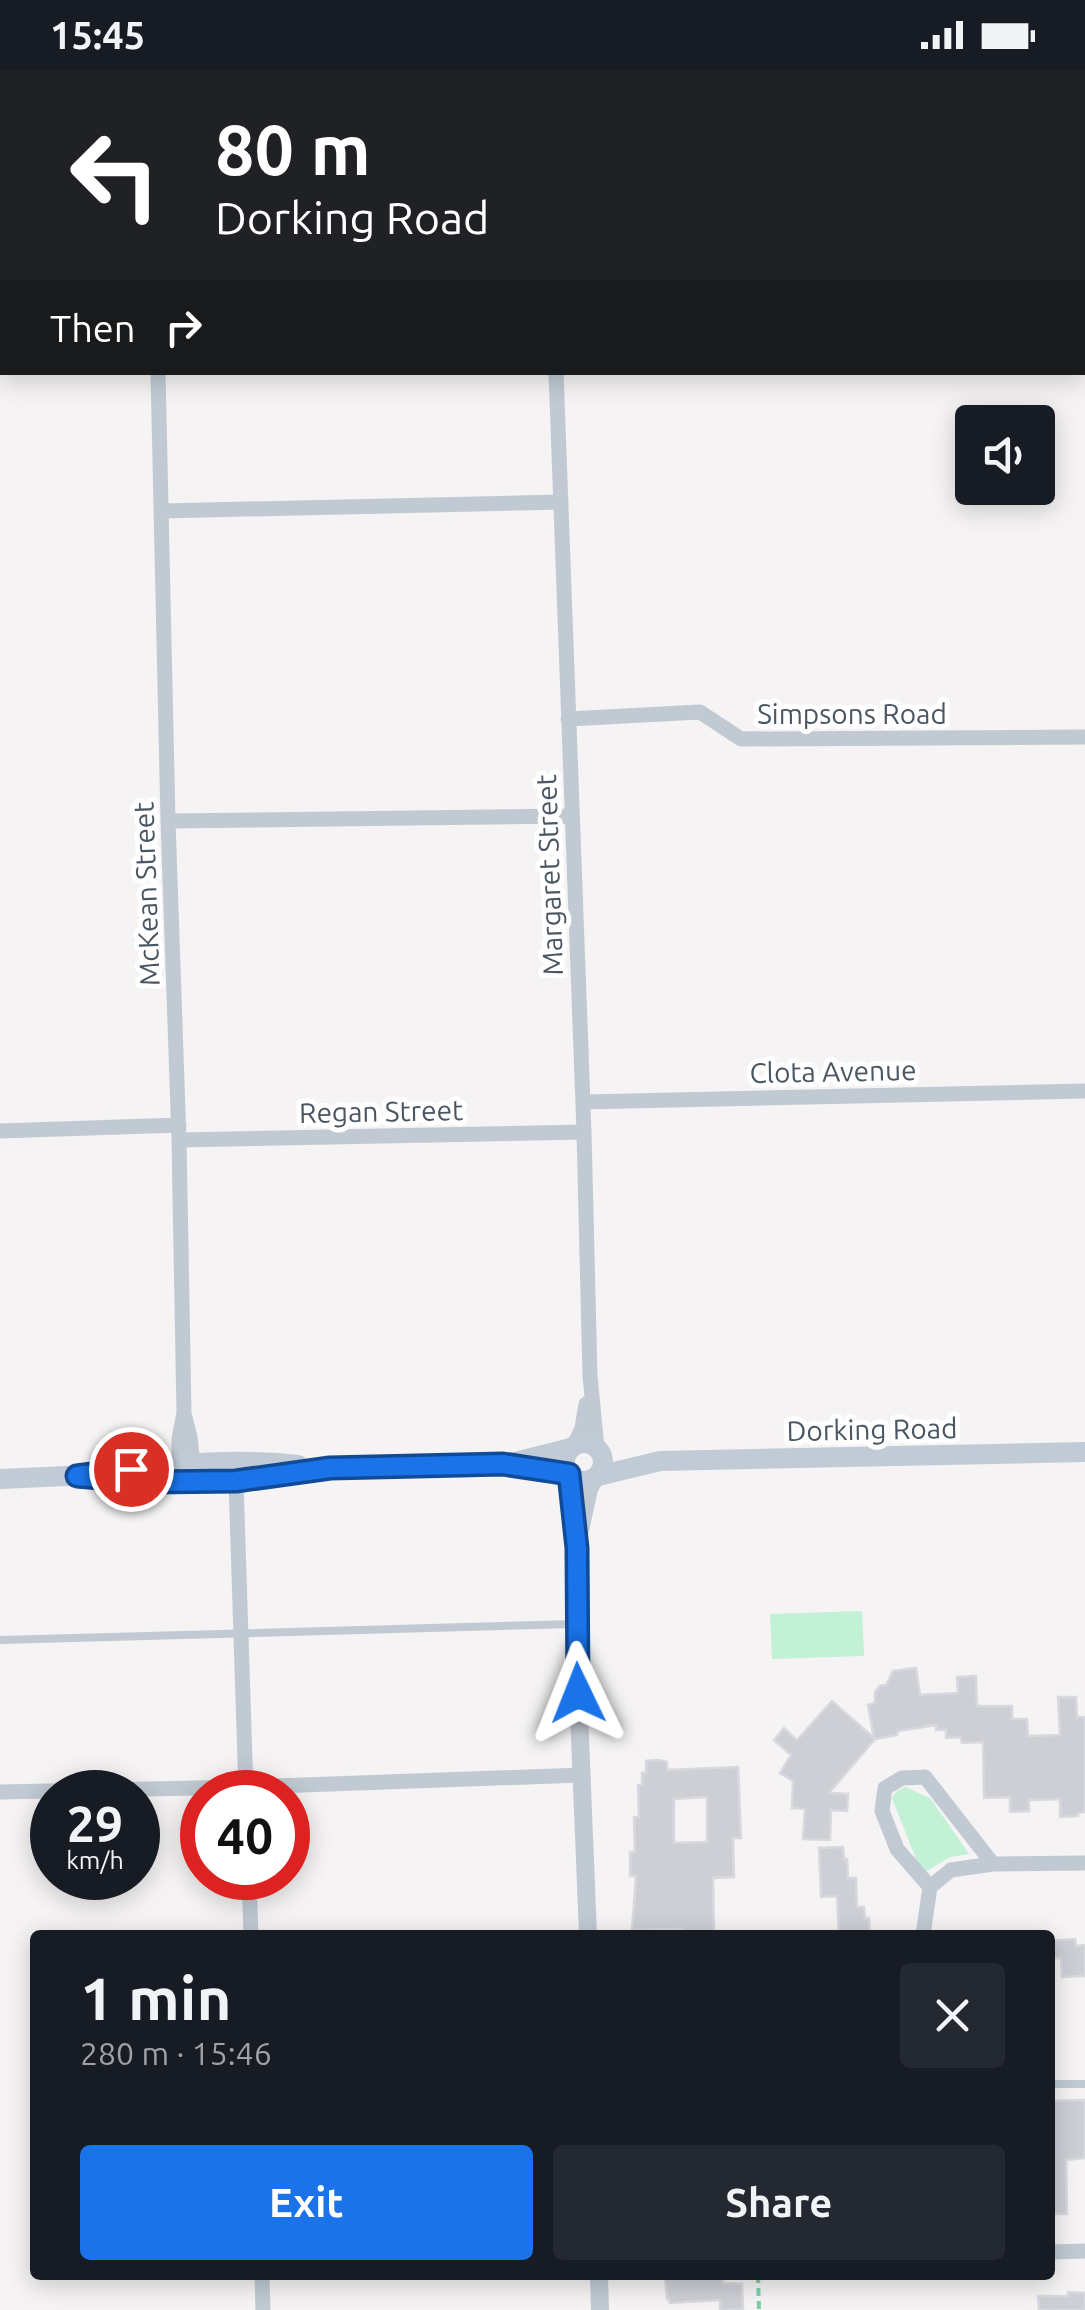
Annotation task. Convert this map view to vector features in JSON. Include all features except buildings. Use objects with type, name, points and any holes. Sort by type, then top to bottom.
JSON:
[{"type":"main road","points":[[77,1476],[149,1482],[236,1481],[330,1468],[503,1464],[569,1474],[579,1480],[596,1477],[603,1460],[598,1449],[586,1443],[503,1464]]},
{"type":"main road","points":[[569,1474],[566,1458],[573,1447]]},
{"type":"main road","name":"Dorking Road","points":[[598,1449],[660,1461],[1085,1452]]},
{"type":"main road","points":[[0,1479],[259,1461],[330,1468]]},
{"type":"main road","name":"Dorking Road","points":[[596,1477],[660,1461]]},
{"type":"street","name":"McKean Street","points":[[158,375],[179,1132],[184,1413],[179,1439],[186,1464]]},
{"type":"street","name":"Margaret Street","points":[[556,375],[590,1376],[598,1449]]},
{"type":"street","points":[[162,512],[561,502]]},
{"type":"street","name":"Simpsons Road","points":[[568,720],[700,712],[741,739],[1085,737]]},
{"type":"street","points":[[168,822],[572,816]]},
{"type":"street","name":"Clota Avenue","points":[[582,1102],[1085,1091]]},
{"type":"street","name":"Regan Street","points":[[0,1131],[584,1132]]},
{"type":"street","name":"Margaret Street","points":[[573,1447],[585,1420],[590,1376]]},
{"type":"street","points":[[569,1474],[577,1548],[576,1624],[588,1930]]},
{"type":"street","points":[[577,1548],[589,1489],[596,1477]]},
{"type":"street","points":[[236,1481],[245,1770]]},
{"type":"street","points":[[310,1787],[582,1776]]},
{"type":"street","points":[[930,1887],[897,1849],[882,1811],[885,1788],[902,1778],[925,1777],[993,1864]]},
{"type":"street","points":[[0,1792],[180,1791]]},
{"type":"street","points":[[923,1930],[930,1887],[951,1870],[993,1864],[1085,1863]]},
{"type":"street","points":[[250,1900],[251,1930]]},
{"type":"street","points":[[1055,2252],[1085,2252]]},
{"type":"street","points":[[262,2280],[263,2310]]},
{"type":"street","points":[[599,2280],[600,2310]]},
{"type":"lane","points":[[0,1640],[576,1624]]},
{"type":"lane","points":[[1055,2084],[1085,2084]]},
{"type":"path","points":[[758,2280],[759,2310]]},
{"type":"green space","points":[[862,1611],[864,1656],[772,1659],[770,1614]]},
{"type":"green space","points":[[905,1787],[930,1798],[969,1854],[950,1857],[925,1872],[920,1869],[892,1798]]},
{"type":"route","points":[[131,1469],[77,1476],[149,1482],[236,1481],[330,1468],[503,1464],[569,1474],[577,1548],[578,1693]]}]
